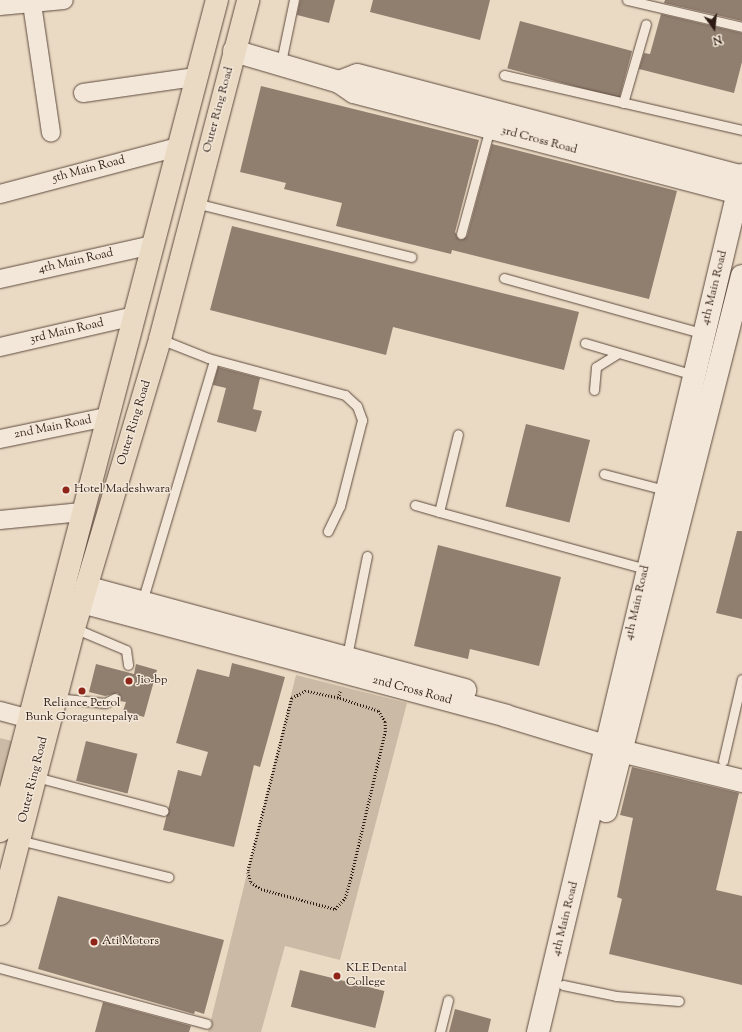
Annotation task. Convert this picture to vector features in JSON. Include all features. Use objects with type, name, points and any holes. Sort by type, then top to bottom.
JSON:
[{"type":"highway","name":"Outer Ring Road","points":[[0,914],[9,835],[27,718],[217,0]]},
{"type":"highway","name":"Outer Ring Road","points":[[9,835],[35,777],[74,628],[160,339],[248,0]]},
{"type":"street","points":[[0,6],[32,4],[58,0]]},
{"type":"street","points":[[32,4],[51,133]]},
{"type":"street","name":"3rd Cross Road","points":[[234,51],[281,62],[340,82],[354,92],[490,128],[741,183]]},
{"type":"street","points":[[340,82],[357,75],[741,183]]},
{"type":"street","points":[[83,93],[196,77]]},
{"type":"street","name":"5th Main Road","points":[[0,194],[178,147]]},
{"type":"street","name":"4th Main Road","points":[[615,741],[646,569],[741,183]]},
{"type":"street","name":"4th Main Road","points":[[0,279],[152,245]]},
{"type":"street","name":"4th Main Road","points":[[538,1032],[615,741],[742,276]]},
{"type":"street","name":"3rd Main Road","points":[[0,347],[134,316]]},
{"type":"street","name":"2nd Main Road","points":[[0,439],[106,418]]},
{"type":"street","points":[[0,520],[82,512]]},
{"type":"street","name":"2nd Cross Road","points":[[84,594],[346,664]]},
{"type":"street","name":"2nd Cross Road","points":[[84,594],[142,602],[346,664],[615,741],[742,781]]},
{"type":"street","points":[[0,711],[27,718]]},
{"type":"street","points":[[550,1032],[563,985],[615,741],[733,764]]},
{"type":"lane","points":[[281,62],[294,0]]},
{"type":"lane","points":[[627,0],[742,27]]},
{"type":"lane","points":[[623,102],[646,24]]},
{"type":"lane","points":[[504,75],[742,130]]},
{"type":"lane","points":[[461,234],[490,128]]},
{"type":"lane","points":[[195,203],[410,257]]},
{"type":"lane","points":[[504,278],[704,334]]},
{"type":"lane","points":[[160,339],[214,360],[345,395],[356,406],[362,420],[340,506],[328,531]]},
{"type":"lane","points":[[585,343],[694,375]]},
{"type":"lane","points":[[594,390],[596,367],[618,352]]},
{"type":"lane","points":[[142,602],[214,360]]},
{"type":"lane","points":[[439,512],[458,434]]},
{"type":"lane","points":[[604,474],[665,490]]},
{"type":"lane","points":[[415,505],[646,569]]},
{"type":"lane","points":[[346,664],[367,556]]},
{"type":"lane","points":[[74,628],[126,650],[128,665]]},
{"type":"lane","points":[[733,764],[742,679]]},
{"type":"lane","points":[[55,697],[105,703],[115,698]]},
{"type":"lane","points":[[35,777],[164,811]]},
{"type":"lane","points":[[9,835],[168,877]]},
{"type":"lane","points":[[0,968],[207,1024]]},
{"type":"lane","points":[[563,985],[616,996],[679,1001]]},
{"type":"lane","points":[[440,1032],[448,1000]]},
{"type":"path","points":[[338,698],[346,664]]},
{"type":"path","points":[[306,691],[338,698],[378,711],[384,722],[385,732],[350,881],[345,898],[335,909],[261,889],[251,882],[248,872],[292,698],[306,691]]},
{"type":"shaded area","points":[[296,675],[407,703],[340,960],[285,946],[261,1032],[208,1032]]},
{"type":"shaded area","points":[[0,738],[12,741],[0,786]]},
{"type":"building","points":[[300,0],[335,0],[329,23],[297,15]]},
{"type":"building","points":[[373,0],[490,0],[480,40],[370,12]]},
{"type":"building","points":[[665,0],[742,0],[742,21],[664,3]]},
{"type":"building","points":[[661,14],[742,33],[742,62],[734,93],[639,69],[644,53],[650,54]]},
{"type":"building","points":[[520,21],[632,51],[619,98],[507,68]]},
{"type":"building","points":[[261,86],[479,140],[455,232],[460,240],[467,236],[492,144],[677,191],[649,299],[452,250],[451,254],[336,226],[342,203],[284,189],[286,183],[240,172]]},
{"type":"building","points":[[232,226],[579,312],[564,370],[393,327],[386,355],[210,310]]},
{"type":"building","points":[[218,367],[260,378],[253,409],[262,411],[256,432],[217,422],[226,388],[213,385]]},
{"type":"building","points":[[526,424],[590,440],[569,522],[505,506]]},
{"type":"building","points":[[737,531],[742,531],[742,619],[716,613]]},
{"type":"building","points":[[438,545],[561,577],[539,666],[470,649],[468,659],[414,646]]},
{"type":"building","points":[[232,663],[285,677],[260,767],[254,765],[234,847],[163,830],[178,770],[201,776],[208,752],[176,743],[197,669],[229,677]]},
{"type":"building","points":[[96,664],[134,674],[136,664],[157,670],[144,717],[123,711],[126,702],[120,701],[118,693],[105,696],[89,692]]},
{"type":"building","points":[[86,741],[137,754],[128,794],[76,781]]},
{"type":"building","points":[[632,767],[739,793],[716,890],[742,896],[742,985],[609,954],[622,899],[617,897],[633,818],[620,815]]},
{"type":"building","points":[[58,896],[224,940],[204,1014],[195,1011],[194,1014],[38,969]]},
{"type":"building","points":[[300,970],[384,991],[375,1028],[291,1007]]},
{"type":"building","points":[[103,1002],[191,1026],[189,1032],[95,1032]]},
{"type":"building","points":[[455,1009],[491,1019],[488,1032],[449,1032]]},
{"type":"place","name":"Hotel Madeshwara","points":[[66,490]]},
{"type":"place","name":"Jio-bp","points":[[129,681]]},
{"type":"place","name":"Reliance Petrol Bunk Goraguntepalya","points":[[82,691]]},
{"type":"place","name":"Ati Motors","points":[[94,942]]},
{"type":"place","name":"KLE Dental College","points":[[337,976]]}]
